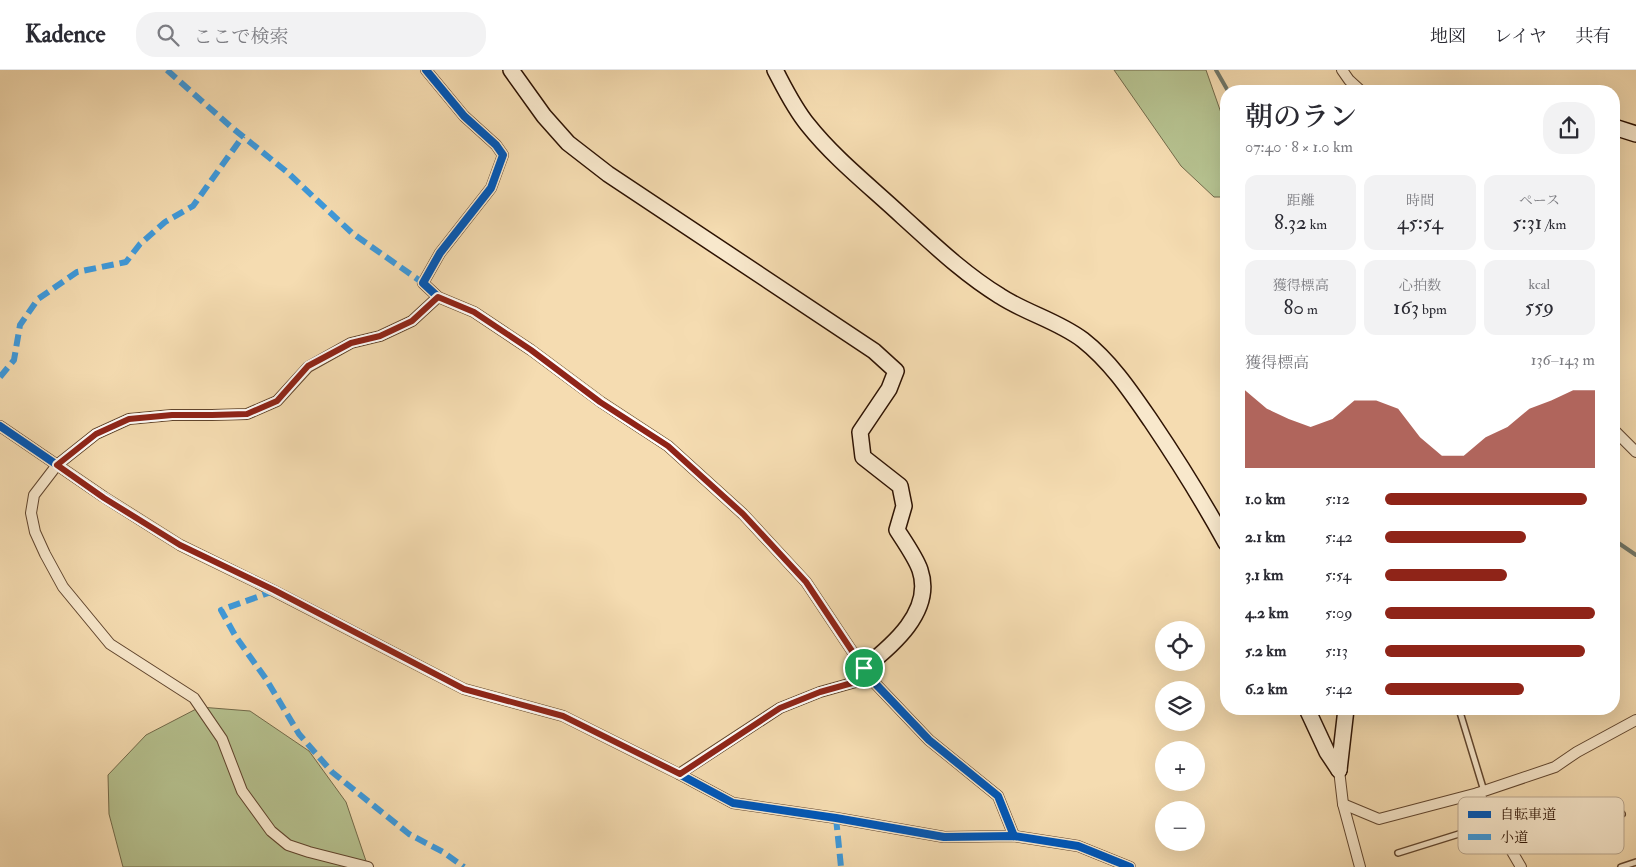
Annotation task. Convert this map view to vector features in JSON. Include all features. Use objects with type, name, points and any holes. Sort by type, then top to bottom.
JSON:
[{"type":"street","points":[[426,70],[464,116],[496,145],[503,155],[491,188],[440,253],[423,283],[438,297],[474,312],[531,350],[600,402],[668,446],[743,514],[806,582],[867,673],[929,740],[998,796],[1014,836]]},
{"type":"street","points":[[511,70],[544,116],[568,143],[608,174],[874,351],[896,371],[889,389],[860,432],[863,457],[900,486],[904,506],[897,530],[920,570],[923,593],[918,608],[907,626],[882,653],[867,673],[780,708],[680,774]]},
{"type":"street","points":[[775,70],[788,96],[807,124],[826,146],[949,258],[974,279],[999,296],[1024,310],[1063,327],[1102,357],[1120,376],[1184,470],[1220,533]]},
{"type":"street","points":[[1342,70],[1354,85]]},
{"type":"street","points":[[1620,129],[1636,134]]},
{"type":"street","points":[[368,867],[288,845],[271,832],[242,792],[222,739],[194,698],[110,644],[63,587],[35,532],[31,513],[34,494],[57,465],[96,434],[129,419],[172,415],[247,414],[277,401],[308,366],[351,343],[380,336],[412,321],[438,297]]},
{"type":"street","points":[[0,426],[104,498],[180,545],[274,590],[464,689],[563,716],[680,774],[733,803],[944,837],[1014,836],[1078,846],[1130,867]]},
{"type":"street","points":[[1620,436],[1636,452]]},
{"type":"street","points":[[1310,715],[1327,752],[1339,770]]},
{"type":"street","points":[[1345,715],[1339,770],[1343,804],[1360,867]]},
{"type":"street","points":[[1461,797],[1555,767],[1577,752],[1636,720]]},
{"type":"street","points":[[1480,792],[1482,797]]},
{"type":"street","points":[[1343,804],[1379,819],[1458,798]]},
{"type":"street","points":[[1513,854],[1521,867]]},
{"type":"lane","points":[[1460,715],[1480,792]]},
{"type":"lane","points":[[1398,853],[1458,834]]},
{"type":"lane","points":[[1621,867],[1636,862]]},
{"type":"green space","points":[[1114,70],[1206,70],[1220,110],[1220,197],[1214,197],[1181,166]]},
{"type":"green space","points":[[200,707],[250,711],[309,751],[346,802],[368,867],[123,867],[109,814],[108,775],[146,735]]},
{"type":"waterway","points":[[1216,70],[1225,85]]},
{"type":"waterway","points":[[1620,544],[1636,555]]},
{"type":"marked path","points":[[167,70],[230,126],[287,172],[352,233],[423,283]]},
{"type":"marked path","points":[[0,377],[14,360],[20,325],[38,299],[77,272],[126,262],[140,244],[165,222],[193,206],[243,136]]},
{"type":"marked path","points":[[274,591],[221,610],[236,637],[266,679],[299,734],[332,772],[409,834],[443,852],[464,867]]},
{"type":"marked path","points":[[836,818],[841,867]]},
{"type":"cycle path","points":[[426,70],[464,116],[496,145],[503,155],[491,188],[440,253],[423,283],[438,297],[474,312],[531,350],[601,402],[668,446],[743,514],[806,582],[870,678],[929,740],[998,796],[1014,836]]},
{"type":"cycle path","points":[[0,426],[104,497],[180,545],[464,689],[563,716],[733,803],[836,818],[944,837],[1014,836],[1078,846],[1130,867]]},
{"type":"route","points":[[438,297],[474,312],[531,350],[600,402],[668,446],[743,514],[806,582],[864,668],[870,678],[820,692],[780,708],[680,774],[563,716],[464,689],[274,590],[180,545],[104,498],[57,465],[96,434],[129,419],[172,415],[247,414],[277,401],[308,366],[351,343],[380,336],[412,321],[438,297]]}]
